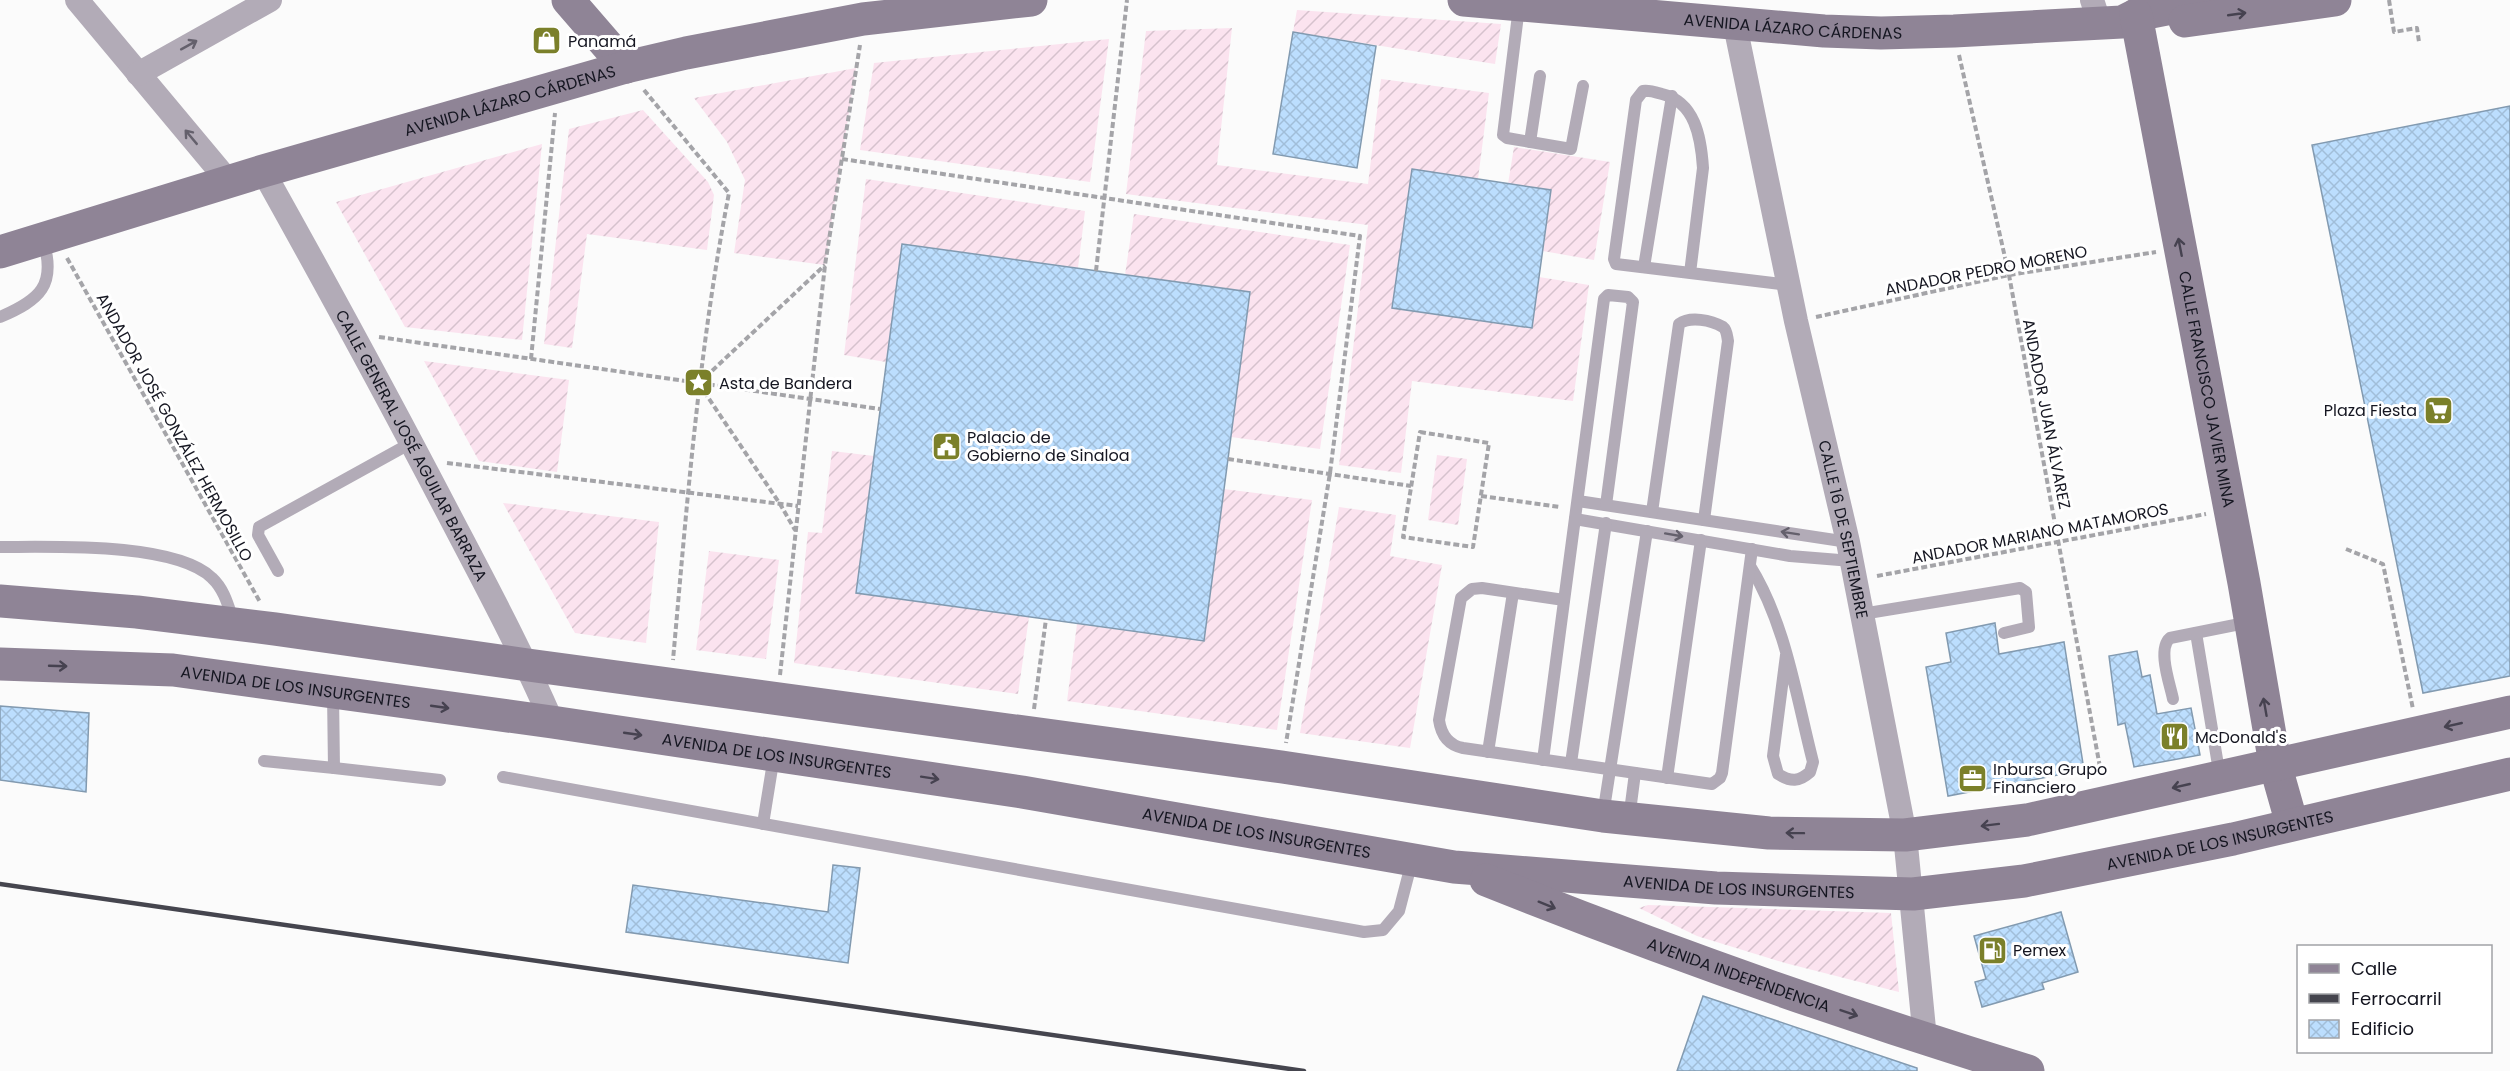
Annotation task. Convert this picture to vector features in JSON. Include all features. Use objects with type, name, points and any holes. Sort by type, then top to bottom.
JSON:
[{"type":"main road","points":[[567,0],[626,67]]},
{"type":"main road","name":"AVENIDA LÁZARO CÁRDENAS","points":[[0,252],[263,171],[626,67],[863,19],[901,7],[1031,0]]},
{"type":"main road","name":"AVENIDA LÁZARO CÁRDENAS","points":[[1464,0],[1661,8],[1735,25],[1870,33],[1954,31],[2335,0]]},
{"type":"main road","name":"AVENIDA LÁZARO CÁRDENAS","points":[[2117,18],[2212,0]]},
{"type":"main road","name":"CALLE FRANCISCO JAVIER MINA","points":[[2117,18],[2180,248],[2251,622],[2275,764],[2292,824]]},
{"type":"main road","points":[[0,601],[125,611],[275,629],[1282,767],[1616,818],[1769,833],[1905,835],[2027,820],[2510,712]]},
{"type":"main road","name":"AVENIDA DE LOS INSURGENTES","points":[[0,664],[173,670],[552,722],[1022,792],[1454,867],[1716,888],[1912,894],[2024,881],[2233,839],[2510,774]]},
{"type":"main road","name":"AVENIDA INDEPENDENCIA","points":[[1454,867],[1600,926],[1926,1039],[2028,1071]]},
{"type":"street","points":[[76,0],[229,182]]},
{"type":"street","points":[[138,74],[270,0]]},
{"type":"street","name":"CALLE 16 DE SEPTIEMBRE","points":[[1735,25],[1796,321],[1852,561],[1905,835],[1926,1039]]},
{"type":"street","name":"CALLE GENERAL JOSÉ AGUILAR BARRAZA","points":[[263,171],[416,451],[528,665],[552,722]]},
{"type":"lane","points":[[1514,3],[1503,133],[1507,138],[1571,149],[1582,86]]},
{"type":"lane","points":[[1530,142],[1540,76]]},
{"type":"lane","points":[[1690,273],[1703,168],[1702,157],[1691,114],[1682,103],[1672,96],[1647,90],[1643,91],[1636,100],[1614,259],[1617,265],[1789,285]]},
{"type":"lane","points":[[1644,267],[1672,96]]},
{"type":"lane","points":[[0,317],[21,308],[42,288],[48,278],[49,238]]},
{"type":"lane","points":[[1543,760],[1605,297],[1628,297],[1634,302],[1606,505]]},
{"type":"lane","points":[[1652,512],[1679,324],[1692,318],[1722,327],[1727,332],[1728,341],[1704,520]]},
{"type":"lane","points":[[278,571],[258,535],[259,527],[416,451]]},
{"type":"lane","points":[[1578,501],[1704,520],[1852,561]]},
{"type":"lane","points":[[1575,519],[1790,556],[1852,561]]},
{"type":"lane","points":[[1571,763],[1605,523]]},
{"type":"lane","points":[[1616,818],[1610,769],[1647,531]]},
{"type":"lane","points":[[1667,778],[1701,540]]},
{"type":"lane","points":[[0,546],[107,549],[156,555],[179,561],[196,567],[213,579],[224,595],[234,624]]},
{"type":"lane","points":[[1564,600],[1472,589],[1461,598],[1439,720],[1440,728],[1449,742],[1456,746],[1488,752],[1712,784],[1720,778],[1722,773],[1752,549]]},
{"type":"lane","points":[[1750,566],[1765,590],[1786,655],[1813,762],[1810,772],[1796,780],[1787,780],[1778,774],[1773,756],[1786,655]]},
{"type":"lane","points":[[1862,614],[2020,588],[2026,592],[2029,627],[2004,633]]},
{"type":"lane","points":[[1488,752],[1513,593]]},
{"type":"lane","points":[[2173,699],[2163,645],[2170,638],[2251,622]]},
{"type":"lane","points":[[2196,633],[2220,777]]},
{"type":"lane","points":[[333,692],[334,768]]},
{"type":"lane","points":[[763,824],[774,755]]},
{"type":"lane","points":[[264,761],[440,780]]},
{"type":"lane","points":[[1616,818],[1635,773]]},
{"type":"lane","points":[[503,777],[1364,932],[1383,930],[1399,911],[1412,860]]},
{"type":"path","points":[[1096,270],[1127,0]]},
{"type":"path","points":[[2389,0],[2394,32],[2417,28],[2419,42]]},
{"type":"path","points":[[778,699],[825,265],[863,19]]},
{"type":"path","name":"ANDADOR JUAN ÁLVAREZ","points":[[1954,31],[2009,275],[2107,802]]},
{"type":"path","points":[[626,67],[729,192],[717,251],[698,383],[671,685]]},
{"type":"path","points":[[531,359],[558,86]]},
{"type":"path","points":[[842,159],[1360,236],[1330,473],[1282,767]]},
{"type":"path","name":"ANDADOR JOSÉ GONZÁLEZ HERMOSILLO","points":[[49,238],[275,629]]},
{"type":"path","name":"ANDADOR PEDRO MORENO","points":[[1796,321],[2009,275],[2180,248]]},
{"type":"path","points":[[698,383],[825,265]]},
{"type":"path","points":[[354,334],[880,409]]},
{"type":"path","points":[[698,383],[795,530]]},
{"type":"path","points":[[1420,432],[1489,443],[1473,548],[1403,537],[1411,486],[1420,432]]},
{"type":"path","points":[[416,451],[557,478],[798,506]]},
{"type":"path","points":[[1228,459],[1411,486]]},
{"type":"path","name":"ANDADOR MARIANO MATAMOROS","points":[[1852,561],[2058,541],[2230,509]]},
{"type":"path","points":[[2346,549],[2383,564],[2418,734]]},
{"type":"path","points":[[1040,661],[1046,619]]},
{"type":"shaded area","points":[[1297,10],[1501,24],[1495,64],[1293,32]]},
{"type":"shaded area","points":[[1232,28],[1217,165],[1368,184],[1381,79],[1489,93],[1478,179],[1539,277],[1589,285],[1573,401],[1412,381],[1401,473],[1339,465],[1368,225],[1126,194],[1146,31]]},
{"type":"shaded area","points":[[1109,39],[1090,182],[860,150],[874,63]]},
{"type":"shaded area","points":[[856,68],[825,265],[734,253],[745,180],[727,142],[694,98]]},
{"type":"shaded area","points":[[643,110],[708,182],[714,195],[707,250],[587,234],[572,348],[544,344],[569,129]]},
{"type":"shaded area","points":[[542,144],[522,340],[405,327],[336,202]]},
{"type":"shaded area","points":[[1514,147],[1610,162],[1594,260],[1543,251],[1551,190],[1508,184]]},
{"type":"shaded area","points":[[866,179],[1085,211],[1078,268],[902,244],[886,362],[844,355]]},
{"type":"shaded area","points":[[1134,214],[1350,245],[1320,449],[1231,437],[1250,292],[1125,275]]},
{"type":"shaded area","points":[[424,361],[569,380],[557,472],[479,461]]},
{"type":"shaded area","points":[[832,451],[874,456],[856,593],[1029,617],[1018,694],[794,663],[808,532],[822,533]]},
{"type":"shaded area","points":[[1437,455],[1467,459],[1458,525],[1428,520]]},
{"type":"shaded area","points":[[1224,489],[1312,500],[1277,730],[1067,701],[1077,624],[1204,641]]},
{"type":"shaded area","points":[[503,503],[659,522],[646,643],[575,633]]},
{"type":"shaded area","points":[[1339,507],[1396,515],[1390,556],[1442,565],[1410,748],[1300,733]]},
{"type":"shaded area","points":[[709,551],[779,560],[766,659],[696,650]]},
{"type":"shaded area","points":[[1648,905],[1891,913],[1899,992],[1785,963],[1697,936],[1639,908]]},
{"type":"building","points":[[1293,32],[1376,46],[1357,168],[1273,154]]},
{"type":"building","name":"Plaza Fiesta","points":[[2510,106],[2510,676],[2423,693],[2312,145]]},
{"type":"building","points":[[1412,169],[1551,190],[1532,328],[1392,308]]},
{"type":"building","name":"Palacio de Gobierno de Sinaloa","points":[[902,244],[1250,292],[1204,641],[856,593]]},
{"type":"building","points":[[1995,623],[1999,654],[2064,642],[2084,770],[1948,796],[1926,667],[1951,662],[1946,633]]},
{"type":"building","points":[[2137,651],[2142,677],[2150,675],[2157,714],[2191,708],[2200,755],[2134,767],[2125,723],[2118,725],[2109,656]]},
{"type":"building","points":[[0,706],[89,713],[86,792],[0,780]]},
{"type":"building","points":[[833,865],[860,868],[848,963],[626,932],[633,885],[828,912]]},
{"type":"building","points":[[2061,912],[2078,972],[2042,983],[2044,989],[1982,1007],[1975,982],[1986,979],[1974,936]]},
{"type":"building","points":[[1703,996],[1917,1068],[1917,1071],[1677,1071]]},
{"type":"railway","points":[[0,884],[1304,1071]]},
{"type":"place","name":"Panamá","points":[[547,41]]},
{"type":"place","name":"Asta de Bandera","points":[[698,383]]},
{"type":"place","name":"Plaza Fiesta","points":[[2438,410]]},
{"type":"place","name":"Palacio de Gobierno de Sinaloa","points":[[946,446]]},
{"type":"place","name":"McDonald's","points":[[2174,737]]},
{"type":"place","name":"Inbursa Grupo Financiero","points":[[1972,778]]},
{"type":"place","name":"Pemex","points":[[1992,950]]}]
